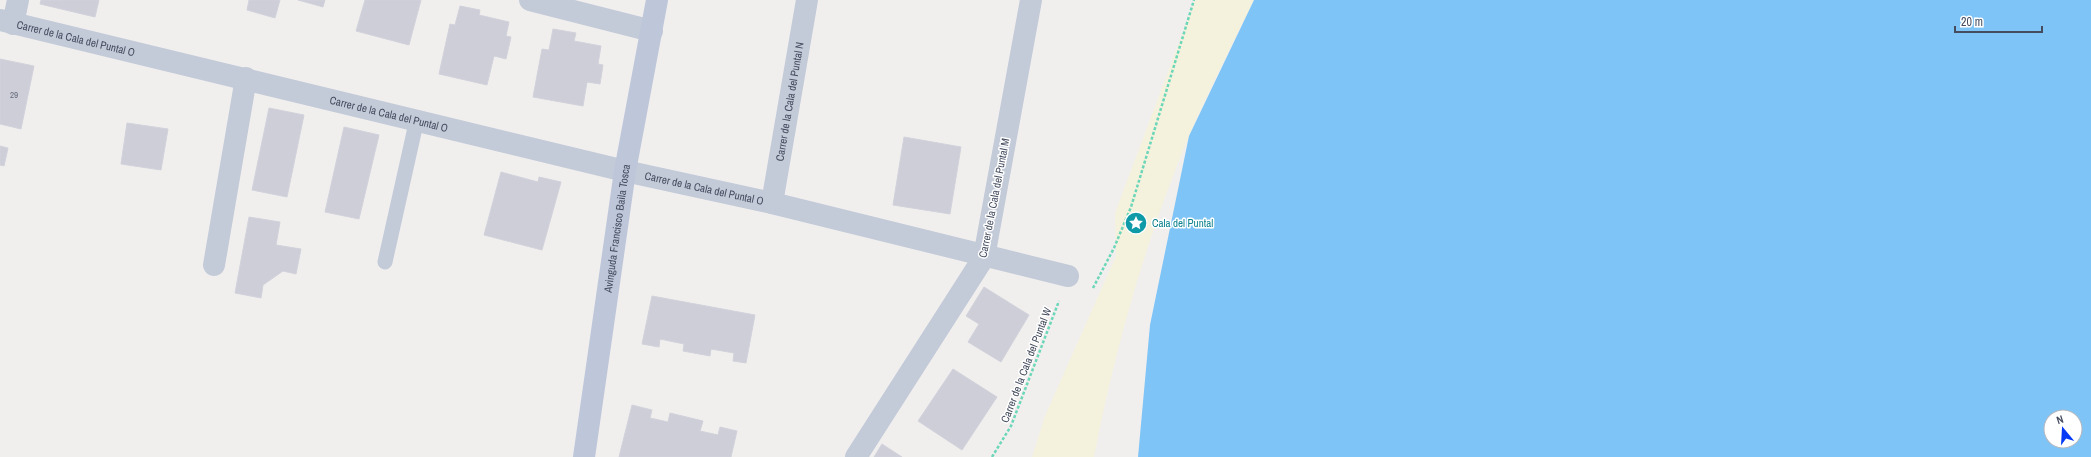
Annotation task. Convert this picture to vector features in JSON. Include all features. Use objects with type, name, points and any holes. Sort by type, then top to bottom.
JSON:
[{"type":"street","points":[[7,22],[18,0]]},
{"type":"street","points":[[530,0],[652,31]]},
{"type":"street","name":"Avinguda Francisco Baila Tosca","points":[[584,457],[625,171],[657,0]]},
{"type":"street","name":"Carrer de la Cala del Puntal N","points":[[772,203],[807,0]]},
{"type":"street","name":"Carrer de la Cala del Puntal M","points":[[856,457],[984,257],[1031,0]]},
{"type":"street","name":"Carrer de la Cala del Puntal O","points":[[7,22],[246,78],[625,171],[772,203],[984,257],[1068,276]]},
{"type":"street","points":[[214,265],[246,78]]},
{"type":"lane","points":[[385,262],[416,119]]},
{"type":"path","points":[[1114,248],[1131,208],[1194,0]]},
{"type":"path","name":"Carrer de la Cala del Puntal W","points":[[992,457],[1012,426],[1068,276]]},
{"type":"sand","name":"Cala del Puntal","points":[[1195,0],[1254,0],[1189,136],[1159,214],[1133,294],[1122,335],[1102,416],[1094,457],[1032,457],[1045,416],[1116,256],[1115,213]]},
{"type":"water","points":[[1254,0],[2091,0],[2091,457],[1138,457],[1150,325],[1189,136]]},
{"type":"building","points":[[41,0],[99,0],[95,17],[40,4]]},
{"type":"building","points":[[249,0],[280,0],[275,18],[247,10]]},
{"type":"building","points":[[298,0],[325,0],[323,7]]},
{"type":"building","points":[[365,0],[421,0],[409,45],[356,31]]},
{"type":"building","points":[[460,6],[480,10],[479,15],[509,22],[506,36],[511,37],[506,59],[494,56],[487,85],[439,74],[450,24],[455,25]]},
{"type":"building","points":[[553,29],[576,33],[574,41],[601,46],[598,64],[603,65],[600,84],[587,82],[583,106],[533,97],[542,49],[549,50]]},
{"type":"building","points":[[0,59],[34,66],[21,129],[0,124]]},
{"type":"building","points":[[269,108],[304,115],[287,197],[252,190]]},
{"type":"building","points":[[127,123],[168,129],[161,170],[121,164]]},
{"type":"building","points":[[344,127],[379,135],[359,219],[325,212]]},
{"type":"building","points":[[904,137],[961,147],[950,214],[893,205]]},
{"type":"building","points":[[0,146],[8,148],[4,166],[0,165]]},
{"type":"building","points":[[501,172],[538,182],[539,177],[561,182],[542,250],[484,235]]},
{"type":"building","points":[[249,217],[280,222],[276,245],[301,249],[296,274],[283,271],[263,285],[261,298],[235,293]]},
{"type":"building","points":[[984,287],[1029,315],[1001,362],[968,342],[979,324],[966,316]]},
{"type":"building","points":[[652,296],[755,315],[746,363],[733,361],[734,353],[711,349],[710,356],[683,351],[684,344],[660,339],[659,347],[642,344]]},
{"type":"building","points":[[953,369],[997,397],[962,450],[918,421]]},
{"type":"building","points":[[632,405],[652,410],[650,418],[668,422],[670,413],[703,421],[700,431],[718,435],[720,427],[737,431],[731,457],[619,457]]},
{"type":"building","points":[[882,444],[902,457],[874,457]]},
{"type":"place","name":"Cala del Puntal","points":[[1136,223]]}]
